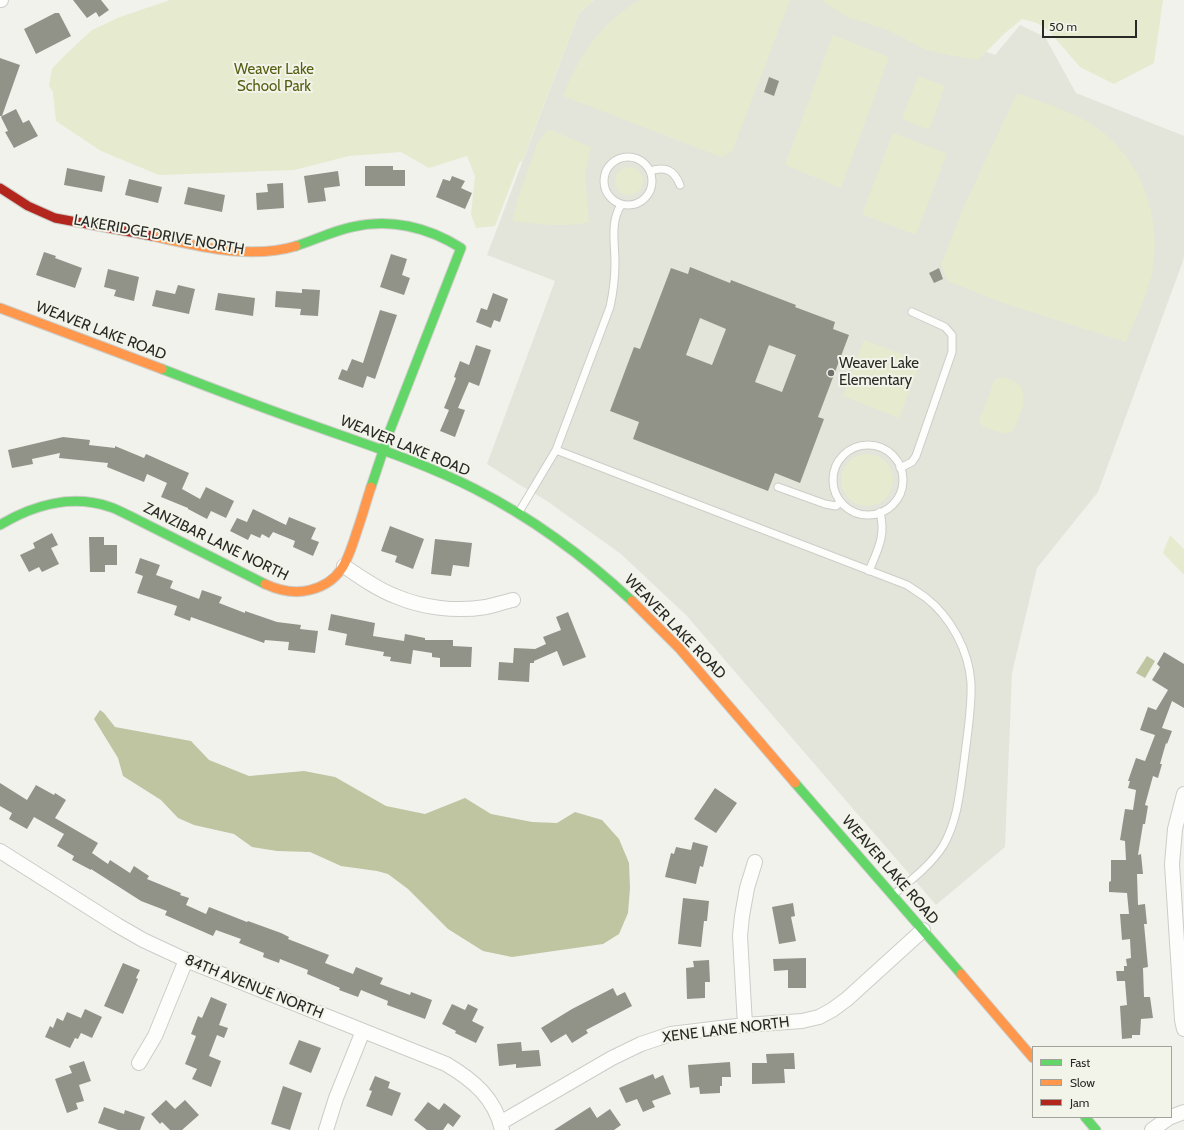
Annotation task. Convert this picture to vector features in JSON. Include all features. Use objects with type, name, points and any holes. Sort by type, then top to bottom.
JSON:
[{"type":"main road","name":"LAKERIDGE DRIVE NORTH","points":[[0,188],[21,203],[47,215],[216,248],[246,251],[272,250],[299,246],[352,227],[379,223],[409,226],[433,233],[461,248]]},
{"type":"main road","name":"ZANZIBAR LANE NORTH","points":[[0,524],[14,515],[36,507],[60,502],[84,502],[108,507],[130,516],[271,587],[289,592],[305,592],[330,581],[344,566],[390,430],[461,248]]},
{"type":"main road","name":"WEAVER LAKE ROAD","points":[[0,308],[274,411],[384,450],[441,473],[467,485],[518,513],[566,545],[620,589],[679,648],[1032,1057]]},
{"type":"main road","points":[[1085,1118],[1096,1130]]},
{"type":"street","points":[[344,566],[368,582],[395,596],[425,605],[456,609],[486,607],[513,600]]},
{"type":"street","points":[[1184,794],[1175,830],[1172,864],[1182,1020],[1184,1029]]},
{"type":"street","name":"84TH AVENUE NORTH","points":[[0,850],[116,926],[143,940],[186,960],[446,1064],[479,1087],[491,1104],[501,1126]]},
{"type":"street","points":[[745,1024],[740,936],[747,888],[755,862]]},
{"type":"street","name":"XENE LANE NORTH","points":[[501,1126],[612,1058],[641,1044],[671,1034],[745,1024],[802,1021],[819,1017],[847,999],[924,930]]},
{"type":"street","points":[[139,1063],[156,1036],[186,960]]},
{"type":"street","points":[[326,1130],[336,1098],[363,1031]]},
{"type":"street","points":[[1172,1116],[1184,1112]]},
{"type":"street","points":[[1152,1130],[1169,1118]]},
{"type":"lane","points":[[623,158],[636,158],[643,162],[650,171],[653,184],[645,199],[638,204],[630,206],[621,205],[613,201],[604,187],[605,174],[612,163],[623,158]]},
{"type":"lane","points":[[650,171],[664,169],[669,171],[676,177],[680,185]]},
{"type":"lane","points":[[518,513],[556,450],[610,307],[614,288],[615,221],[617,212],[621,205]]},
{"type":"lane","points":[[900,468],[912,462],[916,456],[952,352],[952,335],[945,327],[912,312]]},
{"type":"lane","points":[[862,445],[880,447],[895,458],[900,468],[902,474],[902,484],[896,500],[890,507],[873,514],[855,512],[847,508],[840,502],[833,485],[835,467],[839,459],[853,448],[862,445]]},
{"type":"lane","points":[[556,450],[907,586],[926,598],[943,615],[963,648],[971,683],[971,702],[960,793],[950,832],[942,848],[929,863],[893,896]]},
{"type":"lane","points":[[778,486],[825,504],[836,506],[840,502]]},
{"type":"lane","points":[[869,571],[883,534],[880,512]]},
{"type":"shaded area","name":"Weaver Lake Elementary","points":[[594,0],[858,0],[995,55],[1020,25],[1045,37],[1076,93],[1184,136],[1183,261],[1098,492],[1037,568],[1012,673],[1005,847],[936,905],[686,615],[621,554],[547,501],[487,464],[555,281],[487,255],[579,13]]},
{"type":"shaded area","points":[[1147,656],[1155,661],[1145,678],[1136,673]]},
{"type":"shaded area","points":[[100,710],[115,727],[191,741],[209,760],[249,776],[304,771],[335,777],[386,806],[425,814],[465,798],[491,814],[532,822],[557,823],[575,812],[602,820],[619,839],[629,863],[630,888],[628,913],[619,934],[603,944],[512,957],[483,951],[448,929],[408,889],[388,874],[341,866],[310,852],[277,851],[252,847],[234,834],[194,825],[178,818],[161,800],[123,776],[118,758],[94,719]]},
{"type":"green space","name":"Weaver Lake School Park","points":[[170,0],[594,0],[579,13],[522,162],[520,161],[495,226],[476,228],[471,214],[475,176],[467,156],[429,168],[401,152],[349,156],[294,170],[159,175],[101,151],[56,121],[53,92],[49,86],[52,69],[63,57],[92,30],[120,17]]},
{"type":"green space","points":[[639,0],[790,0],[732,152],[721,157],[563,96],[576,67],[593,41],[613,19]]},
{"type":"green space","points":[[821,0],[1163,0],[1154,63],[1114,84],[1080,67],[1048,30],[1037,23],[1022,19],[1004,34],[978,60],[926,50],[888,30],[847,17]]},
{"type":"green space","points":[[833,35],[889,57],[841,188],[785,165]]},
{"type":"green space","points":[[918,76],[945,86],[929,130],[902,119]]},
{"type":"green space","points":[[1017,93],[1085,120],[1105,134],[1118,147],[1130,161],[1139,177],[1151,212],[1155,249],[1153,268],[1148,287],[1126,342],[1003,303],[948,281],[941,265],[964,206]]},
{"type":"green space","points":[[548,129],[591,147],[585,175],[589,222],[560,225],[512,221],[519,195],[538,142]]},
{"type":"green space","points":[[893,133],[947,153],[916,235],[862,214]]},
{"type":"green space","points":[[629,167],[639,171],[643,181],[639,191],[629,195],[619,191],[615,181],[619,171]]},
{"type":"green space","points":[[864,340],[921,361],[899,418],[843,396]]},
{"type":"green space","points":[[1003,377],[1018,383],[1023,393],[1023,406],[1016,424],[1010,432],[1006,433],[982,426],[979,421],[995,379]]},
{"type":"green space","points":[[867,454],[877,456],[885,462],[891,470],[893,480],[891,490],[885,498],[877,504],[867,506],[857,504],[849,498],[843,490],[841,480],[843,470],[849,462],[857,456]]},
{"type":"green space","points":[[1170,535],[1184,549],[1184,575],[1163,553]]},
{"type":"building","points":[[73,0],[101,0],[109,10],[99,17],[96,12],[87,18]]},
{"type":"building","points":[[55,13],[59,13],[71,36],[36,54],[24,29]]},
{"type":"building","points":[[0,58],[20,65],[2,116],[0,116]]},
{"type":"building","points":[[769,77],[779,81],[774,96],[764,92]]},
{"type":"building","points":[[16,109],[23,123],[29,120],[38,136],[14,148],[5,132],[8,131],[1,117]]},
{"type":"building","points":[[365,166],[393,166],[393,170],[405,170],[405,186],[365,186]]},
{"type":"building","points":[[67,168],[105,176],[102,192],[64,185]]},
{"type":"building","points":[[338,171],[340,186],[324,188],[326,201],[308,203],[304,176]]},
{"type":"building","points":[[452,176],[465,181],[461,188],[472,193],[465,209],[436,197],[443,179],[450,181]]},
{"type":"building","points":[[129,179],[162,187],[158,203],[125,195]]},
{"type":"building","points":[[283,183],[284,208],[257,210],[256,193],[268,192],[267,184]]},
{"type":"building","points":[[188,187],[225,195],[222,212],[184,204]]},
{"type":"building","points":[[44,252],[56,256],[55,258],[82,268],[75,288],[36,275]]},
{"type":"building","points":[[391,254],[407,259],[402,275],[410,278],[404,295],[380,287]]},
{"type":"building","points":[[690,267],[730,283],[731,280],[835,322],[833,329],[849,335],[818,417],[824,419],[800,483],[775,473],[768,491],[633,439],[639,422],[610,411],[634,347],[640,349],[671,268],[688,274]],"holes":[[[700,318],[726,329],[712,365],[686,355]],[[769,345],[796,355],[782,392],[755,382]]]},
{"type":"building","points":[[939,268],[943,279],[934,283],[929,273]]},
{"type":"building","points":[[108,269],[139,277],[134,301],[114,296],[116,290],[104,287]]},
{"type":"building","points":[[178,285],[195,289],[189,314],[152,306],[156,290],[175,294]]},
{"type":"building","points":[[302,289],[320,290],[318,316],[300,315],[301,309],[275,307],[276,291],[302,293]]},
{"type":"building","points":[[218,293],[255,298],[253,316],[215,310]]},
{"type":"building","points":[[493,293],[508,299],[500,322],[494,320],[491,328],[476,322],[481,308],[487,310]]},
{"type":"building","points":[[380,310],[397,315],[375,379],[367,376],[363,388],[338,379],[342,369],[347,371],[352,359],[363,363]]},
{"type":"building","points":[[476,345],[491,350],[479,386],[469,382],[458,408],[465,410],[455,437],[440,431],[449,410],[444,408],[456,378],[454,377],[460,361],[469,365]]},
{"type":"building","points":[[63,437],[90,440],[89,445],[115,448],[115,446],[144,458],[146,454],[189,473],[182,489],[200,499],[206,487],[234,501],[226,518],[211,511],[207,519],[188,508],[161,497],[167,483],[147,474],[144,482],[107,467],[108,463],[59,458],[60,453],[32,459],[33,464],[12,468],[8,450]]},
{"type":"building","points":[[253,509],[286,525],[289,517],[316,528],[311,539],[319,542],[313,556],[293,547],[295,541],[273,532],[269,538],[262,534],[260,538],[251,534],[248,540],[230,531],[237,518],[247,522]]},
{"type":"building","points":[[390,526],[424,539],[413,569],[395,562],[397,556],[381,551]]},
{"type":"building","points":[[52,533],[58,545],[51,548],[59,564],[42,572],[39,567],[29,572],[20,555],[35,548],[33,543]]},
{"type":"building","points":[[89,537],[104,537],[104,545],[117,545],[117,565],[105,565],[105,572],[90,572]]},
{"type":"building","points":[[435,539],[472,543],[469,567],[453,565],[451,576],[431,574]]},
{"type":"building","points":[[140,558],[160,565],[156,575],[173,581],[170,588],[199,599],[202,590],[222,597],[219,603],[245,613],[245,611],[277,622],[301,625],[300,629],[318,631],[315,653],[288,650],[289,642],[265,640],[264,643],[191,617],[190,621],[174,615],[177,606],[137,593],[143,576],[135,573]]},
{"type":"building","points":[[568,612],[586,657],[563,666],[557,651],[534,661],[534,663],[530,663],[529,682],[498,680],[499,662],[513,663],[514,648],[535,649],[546,644],[543,637],[561,630],[556,617]]},
{"type":"building","points":[[331,614],[375,623],[373,636],[404,641],[405,634],[425,638],[425,640],[453,640],[453,646],[472,647],[471,667],[440,667],[440,658],[432,657],[432,653],[413,650],[411,664],[390,661],[391,657],[383,656],[384,652],[345,645],[347,634],[328,630]]},
{"type":"building","points":[[1164,652],[1184,664],[1184,708],[1172,701],[1162,728],[1172,731],[1167,744],[1166,743],[1158,778],[1153,776],[1145,805],[1148,806],[1145,824],[1143,824],[1138,855],[1141,854],[1143,874],[1137,874],[1138,905],[1145,904],[1147,924],[1144,924],[1148,967],[1143,968],[1144,997],[1150,997],[1153,1018],[1141,1019],[1140,1035],[1132,1035],[1132,1038],[1122,1039],[1120,1006],[1127,1005],[1125,981],[1117,981],[1116,971],[1124,971],[1124,966],[1127,966],[1126,959],[1131,958],[1130,939],[1122,940],[1120,914],[1129,914],[1127,893],[1109,892],[1109,882],[1111,881],[1111,860],[1126,860],[1125,841],[1120,840],[1125,809],[1133,810],[1136,790],[1128,788],[1130,781],[1128,781],[1136,758],[1145,761],[1155,735],[1140,730],[1148,707],[1156,710],[1168,690],[1152,680],[1160,667],[1157,664]]},
{"type":"building","points":[[0,783],[27,800],[36,785],[54,795],[55,793],[66,800],[55,818],[98,843],[92,853],[108,864],[110,860],[130,873],[134,866],[149,876],[147,879],[181,893],[180,895],[189,898],[186,905],[206,914],[209,907],[247,922],[248,921],[281,933],[289,937],[288,939],[329,955],[325,963],[353,974],[356,967],[383,978],[380,984],[410,995],[411,992],[432,1000],[425,1019],[387,1005],[388,1001],[361,990],[358,997],[339,990],[340,988],[307,974],[308,970],[280,959],[279,963],[263,957],[264,953],[239,943],[241,939],[216,930],[213,936],[165,915],[167,911],[141,901],[91,869],[72,860],[74,856],[57,846],[64,834],[34,817],[27,829],[9,819],[12,813],[0,806]]},
{"type":"building","points":[[715,788],[737,803],[716,833],[694,819]]},
{"type":"building","points":[[693,842],[708,846],[703,867],[700,866],[696,884],[665,877],[671,853],[674,854],[676,847],[691,850]]},
{"type":"building","points":[[683,898],[709,901],[707,921],[704,921],[701,947],[678,944]]},
{"type":"building","points":[[793,903],[795,916],[791,917],[796,941],[779,944],[772,907]]},
{"type":"building","points":[[806,958],[806,988],[788,988],[788,970],[774,971],[773,959]]},
{"type":"building","points":[[709,960],[710,982],[705,982],[705,998],[687,999],[686,968],[694,967],[693,961]]},
{"type":"building","points":[[123,963],[140,970],[136,978],[138,979],[123,1014],[104,1006]]},
{"type":"building","points":[[613,988],[617,996],[625,992],[632,1006],[586,1030],[588,1033],[572,1043],[566,1034],[551,1043],[541,1028],[572,1009]]},
{"type":"building","points":[[211,997],[227,1004],[219,1025],[228,1028],[224,1038],[217,1035],[209,1056],[221,1061],[211,1087],[192,1079],[197,1069],[185,1064],[196,1036],[191,1034],[198,1016],[202,1018]]},
{"type":"building","points":[[452,1004],[465,1010],[468,1004],[478,1009],[472,1021],[484,1027],[476,1043],[455,1033],[456,1031],[442,1024]]},
{"type":"building","points":[[85,1009],[102,1017],[92,1038],[81,1033],[78,1039],[75,1038],[70,1048],[45,1037],[50,1026],[53,1028],[57,1018],[63,1021],[67,1012],[81,1018]]},
{"type":"building","points":[[299,1040],[321,1048],[311,1073],[289,1064]]},
{"type":"building","points":[[521,1042],[522,1051],[539,1050],[541,1066],[516,1068],[516,1064],[499,1066],[497,1044]]},
{"type":"building","points":[[794,1053],[795,1069],[784,1069],[785,1083],[752,1084],[752,1063],[767,1063],[766,1054]]},
{"type":"building","points":[[84,1061],[91,1081],[79,1085],[84,1101],[76,1103],[78,1109],[67,1113],[55,1079],[72,1073],[69,1066]]},
{"type":"building","points":[[730,1062],[731,1077],[722,1077],[720,1093],[700,1094],[699,1087],[690,1088],[688,1065]]},
{"type":"building","points":[[653,1074],[655,1079],[663,1075],[671,1094],[652,1101],[655,1107],[643,1112],[637,1099],[626,1103],[619,1088]]},
{"type":"building","points":[[375,1076],[390,1082],[388,1088],[401,1093],[392,1116],[366,1106],[372,1091],[369,1090]]},
{"type":"building","points":[[283,1086],[302,1093],[290,1130],[271,1124]]},
{"type":"building","points":[[166,1100],[175,1109],[185,1100],[199,1115],[182,1130],[170,1130],[162,1122],[160,1124],[151,1114]]},
{"type":"building","points":[[428,1102],[439,1110],[444,1103],[461,1116],[453,1127],[448,1123],[443,1130],[427,1130],[414,1120]]},
{"type":"building","points":[[104,1107],[124,1114],[125,1110],[145,1117],[140,1130],[118,1130],[98,1123]]},
{"type":"building","points":[[590,1107],[597,1118],[610,1109],[621,1125],[614,1130],[554,1130]]},
{"type":"traffic: fast","points":[[296,246],[331,233],[366,224],[394,224],[422,230],[461,248],[390,430],[371,487]]},
{"type":"traffic: fast","points":[[162,369],[372,446],[455,479],[496,500],[557,539],[596,569],[632,601]]},
{"type":"traffic: fast","points":[[0,525],[39,507],[67,502],[96,503],[118,510],[265,584]]},
{"type":"traffic: fast","points":[[795,783],[961,974]]},
{"type":"traffic: fast","points":[[1086,1118],[1096,1130]]},
{"type":"traffic: slow","points":[[152,236],[187,244],[242,252],[261,252],[296,246]]},
{"type":"traffic: slow","points":[[0,308],[162,369]]},
{"type":"traffic: slow","points":[[265,584],[287,591],[298,592],[321,586],[337,575],[347,560],[371,487]]},
{"type":"traffic: slow","points":[[632,601],[679,648],[795,783]]},
{"type":"traffic: slow","points":[[961,974],[1032,1057]]},
{"type":"traffic: jam","points":[[0,188],[28,206],[55,218],[152,236]]},
{"type":"place","name":"Weaver Lake Elementary","points":[[831,373]]}]
